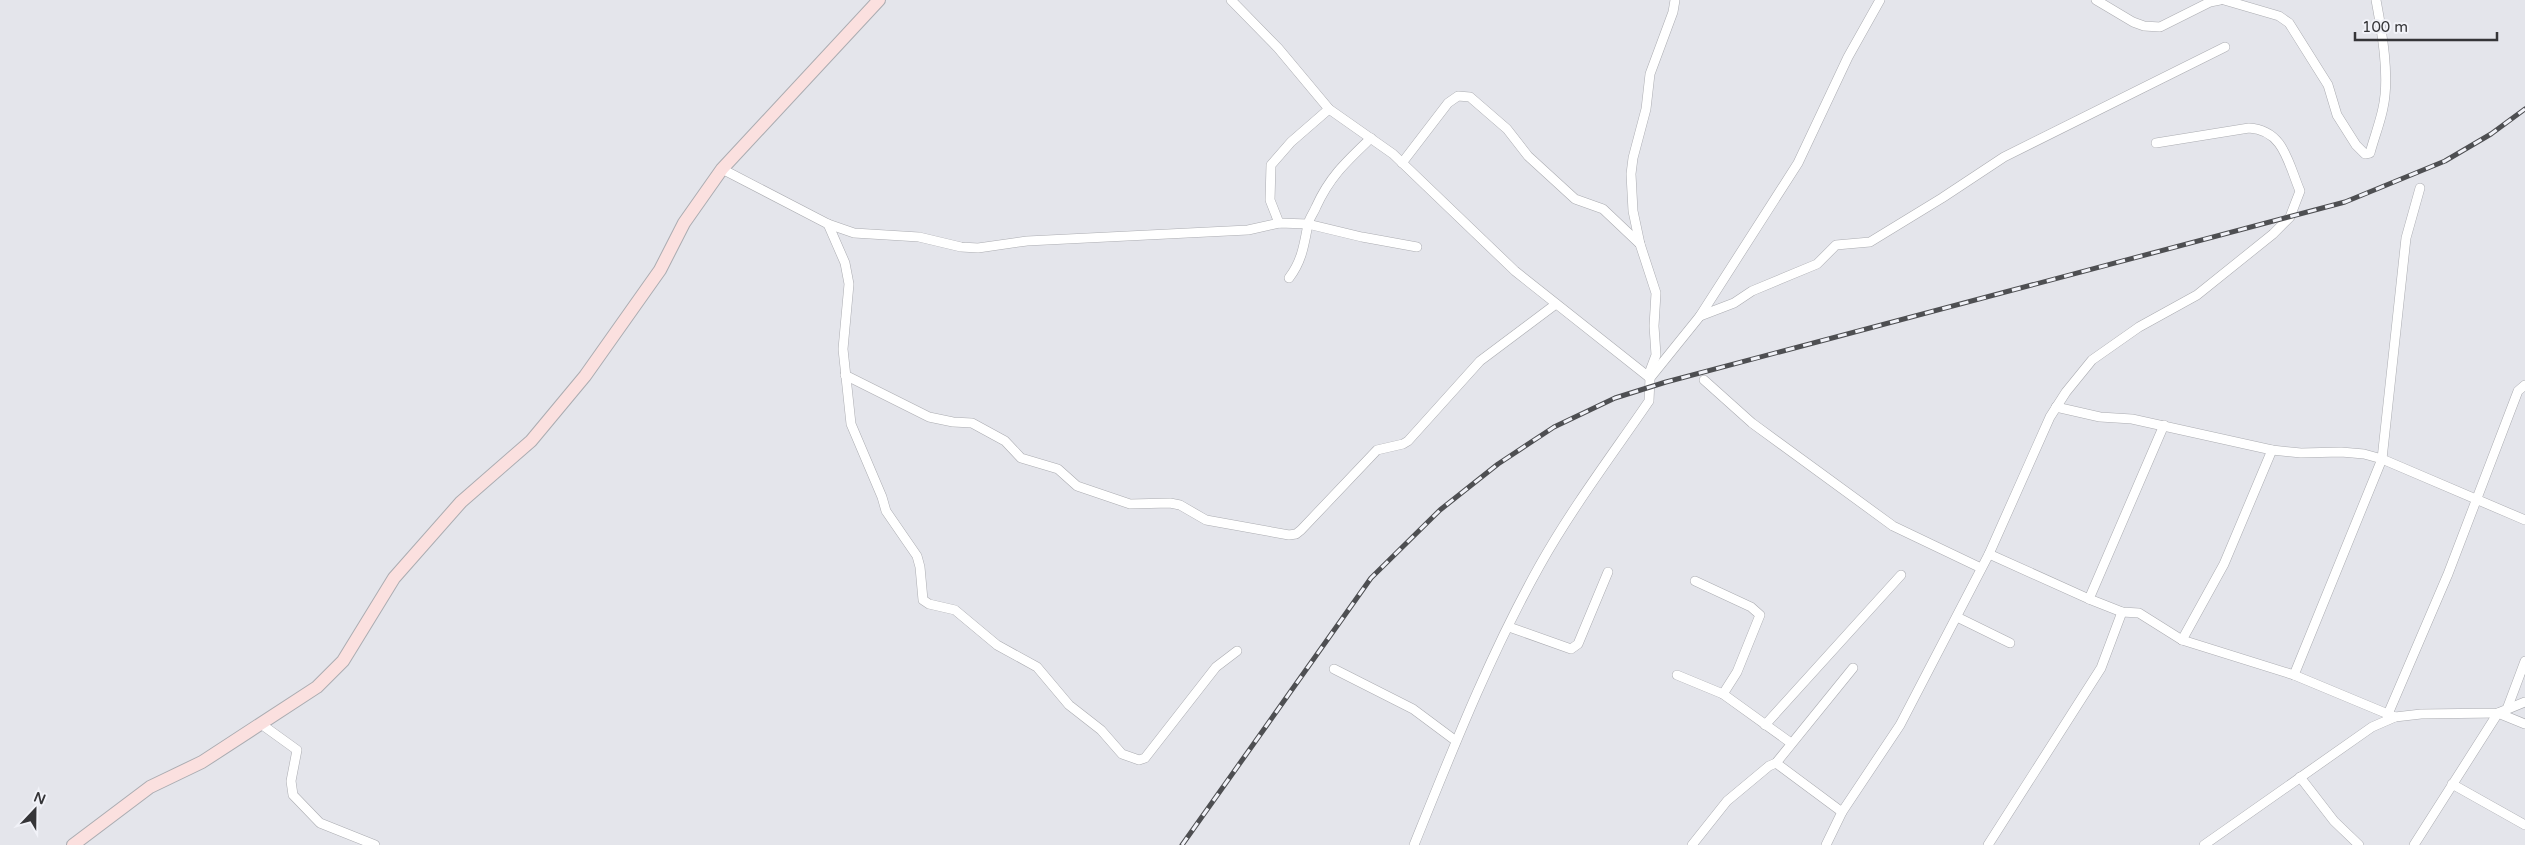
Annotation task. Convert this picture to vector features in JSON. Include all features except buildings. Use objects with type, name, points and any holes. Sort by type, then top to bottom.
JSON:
[{"type":"street","points":[[73,845],[150,787],[202,762],[317,687],[332,675],[344,661],[394,578],[461,502],[531,442],[585,376],[660,270],[684,223],[722,170],[879,0]]},
{"type":"street","points":[[1231,0],[1278,48],[1330,109],[1402,163],[1515,271],[1649,377]]},
{"type":"street","points":[[1414,845],[1456,741],[1539,566],[1571,515],[1650,401],[1649,377],[1656,360],[1656,293],[1640,244],[1633,211],[1633,158],[1646,109],[1653,64],[1673,12],[1675,0]]},
{"type":"street","points":[[1649,377],[1700,316],[1798,163],[1848,57],[1880,0]]},
{"type":"street","points":[[2096,0],[2133,22],[2144,26],[2160,27],[2210,2],[2222,0],[2279,16],[2288,23],[2328,85],[2337,114],[2356,145],[2365,154],[2370,153],[2384,108],[2386,93],[2383,44],[2376,0]]},
{"type":"street","points":[[1700,316],[1734,303],[1752,291],[1817,264],[1830,248],[1836,245],[1870,242],[2004,157],[2226,47]]},
{"type":"street","points":[[1402,163],[1448,103],[1458,96],[1470,97],[1507,129],[1528,156],[1575,199],[1603,209],[1640,244]]},
{"type":"street","points":[[1279,223],[1270,200],[1271,165],[1291,142],[1330,109]]},
{"type":"street","points":[[1826,845],[1842,812],[1900,725],[1957,617],[2056,407],[2092,360],[2139,327],[2197,295],[2273,234],[2290,217],[2300,191],[2278,139],[2264,128],[2249,128],[2156,142]]},
{"type":"street","points":[[1289,278],[1298,266],[1308,224],[1332,176],[1371,138]]},
{"type":"street","points":[[722,170],[828,224],[854,232],[919,237],[961,247],[978,248],[1027,241],[1248,230],[1279,223],[1308,224],[1362,237],[1417,247]]},
{"type":"street","points":[[2294,676],[2382,459],[2406,238],[2420,188]]},
{"type":"street","points":[[828,224],[845,263],[850,284],[843,349],[853,430],[882,497],[886,511],[917,556],[923,600],[929,604],[955,610],[997,645],[1037,667],[1069,705],[1101,730],[1122,754],[1139,760],[1145,758],[1216,667],[1237,651]]},
{"type":"street","points":[[845,375],[929,417],[953,422],[972,423],[1005,441],[1016,455],[1058,469],[1077,486],[1130,504],[1170,502],[1180,505],[1206,520],[1289,535],[1296,534],[1301,530],[1377,450],[1408,441],[1480,361],[1556,304]]},
{"type":"street","points":[[1704,380],[1752,423],[1893,526],[1981,568]]},
{"type":"street","points":[[2392,716],[2477,501],[2518,390],[2525,385]]},
{"type":"street","points":[[2056,407],[2100,417],[2132,419],[2164,425],[2272,450],[2301,453],[2341,452],[2364,454],[2382,459],[2525,520]]},
{"type":"street","points":[[2089,599],[2164,425]]},
{"type":"street","points":[[2182,640],[2224,564],[2272,450]]},
{"type":"street","points":[[1988,554],[2122,612],[2139,613],[2182,640],[2294,676],[2392,716]]},
{"type":"street","points":[[1509,626],[1571,649],[1578,644],[1608,572]]},
{"type":"street","points":[[1765,725],[1901,575]]},
{"type":"street","points":[[1696,581],[1751,607],[1760,615],[1737,672],[1723,694]]},
{"type":"street","points":[[1988,845],[2101,668],[2122,612]]},
{"type":"street","points":[[1957,617],[2010,643]]},
{"type":"street","points":[[2414,845],[2452,784],[2502,711],[2525,661]]},
{"type":"street","points":[[1692,845],[1728,802],[1772,764],[1776,763],[1853,668]]},
{"type":"street","points":[[1334,669],[1412,708],[1456,741]]},
{"type":"street","points":[[1677,675],[1723,694],[1791,743]]},
{"type":"street","points":[[2204,845],[2372,727],[2392,716],[2502,711],[2525,702]]},
{"type":"street","points":[[2502,711],[2525,724]]},
{"type":"street","points":[[260,724],[297,750],[291,788],[294,794],[320,823],[376,845]]},
{"type":"street","points":[[1776,763],[1842,812]]},
{"type":"street","points":[[2300,777],[2334,821],[2359,845]]},
{"type":"street","points":[[2452,784],[2525,825]]},
{"type":"railway","points":[[1182,845],[1371,578],[1440,510],[1498,464],[1554,427],[1615,398],[1666,382],[2345,202],[2445,161],[2491,134],[2525,109]]}]
